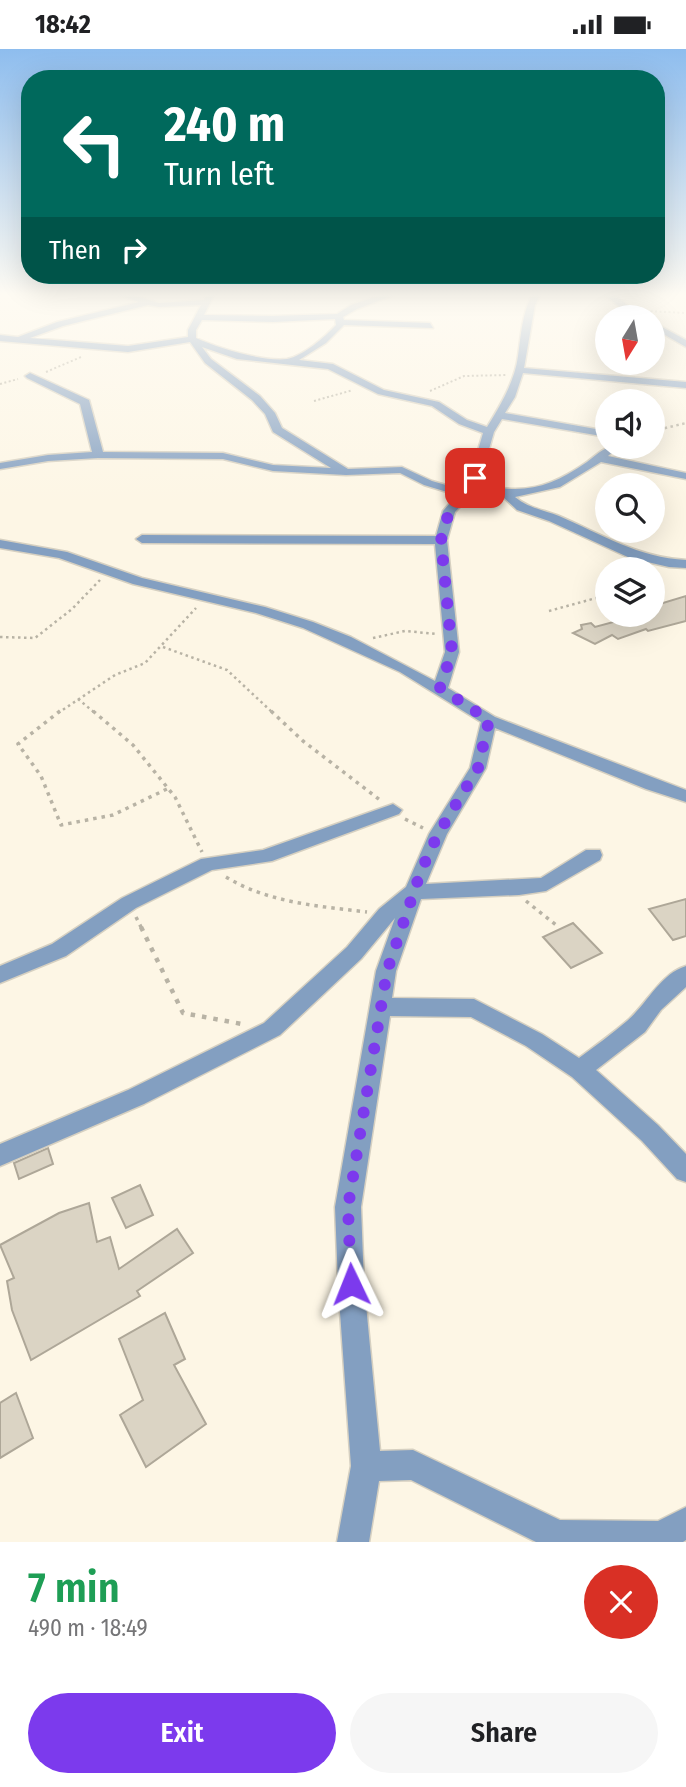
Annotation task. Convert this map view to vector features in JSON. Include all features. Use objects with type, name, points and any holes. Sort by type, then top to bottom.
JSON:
[{"type":"street","points":[[213,365],[256,398],[270,414],[276,430],[346,472]]},
{"type":"street","points":[[313,365],[340,369],[392,396],[435,404],[463,422],[489,432]]},
{"type":"street","points":[[440,688],[452,652],[441,540],[449,512],[469,490],[489,432],[520,365]]},
{"type":"street","points":[[519,371],[686,385]]},
{"type":"street","points":[[30,376],[55,390],[85,401],[98,455]]},
{"type":"street","points":[[499,415],[595,432]]},
{"type":"street","points":[[0,466],[48,458],[98,455],[223,456],[273,468],[346,472],[402,470],[428,483],[518,494],[541,490],[566,480],[598,459]]},
{"type":"street","points":[[605,459],[686,476]]},
{"type":"street","points":[[507,493],[510,501],[524,509],[550,516],[622,549],[652,559],[686,564]]},
{"type":"street","points":[[142,539],[441,540]]},
{"type":"street","points":[[0,544],[62,555],[108,572],[308,625],[356,645],[440,688],[489,720],[686,796]]},
{"type":"street","points":[[353,1542],[366,1466],[351,1284],[348,1207],[387,971],[412,892],[438,834],[478,768],[489,720]]},
{"type":"street","points":[[0,975],[60,950],[129,904],[208,864],[265,856],[393,810]]},
{"type":"street","points":[[0,1155],[136,1097],[272,1029],[354,953],[386,914],[412,892],[546,884],[593,855]]},
{"type":"street","points":[[580,1070],[636,1026],[653,1004],[686,974]]},
{"type":"street","points":[[382,1007],[474,1008],[534,1040],[580,1070],[650,1133],[686,1171]]},
{"type":"street","points":[[366,1466],[413,1465],[558,1536],[660,1537],[686,1523]]},
{"type":"path","points":[[0,384],[60,365]]},
{"type":"path","points":[[413,399],[464,376],[519,371]]},
{"type":"path","points":[[314,401],[369,385]]},
{"type":"path","points":[[665,428],[686,423]]},
{"type":"path","points":[[0,637],[34,638],[72,609],[108,572]]},
{"type":"path","points":[[169,788],[113,815],[61,825],[41,776],[18,744],[116,674],[144,664],[163,647],[185,617],[208,598]]},
{"type":"path","points":[[549,611],[595,598]]},
{"type":"path","points":[[356,645],[388,632],[409,629],[450,636]]},
{"type":"path","points":[[163,647],[227,670],[303,741],[409,822],[438,834]]},
{"type":"path","points":[[78,699],[133,745],[169,788],[208,864],[236,884],[291,901],[386,914]]},
{"type":"path","points":[[503,888],[556,925]]},
{"type":"path","points":[[129,904],[183,1013],[272,1029]]},
{"type":"building","points":[[686,596],[686,621],[665,627],[665,602]]},
{"type":"building","points":[[591,623],[595,627],[663,627],[648,631],[646,629],[618,639],[612,635],[595,644],[573,633],[582,629],[581,625]]},
{"type":"building","points":[[686,899],[686,936],[673,940],[649,909]]},
{"type":"building","points":[[573,923],[602,953],[571,968],[543,937]]},
{"type":"building","points":[[48,1148],[53,1164],[19,1179],[14,1163]]},
{"type":"building","points":[[140,1185],[153,1215],[126,1228],[112,1198]]},
{"type":"building","points":[[89,1203],[97,1242],[110,1237],[119,1269],[177,1229],[193,1253],[137,1291],[140,1296],[31,1360],[12,1310],[7,1281],[14,1278],[0,1245],[59,1213]]},
{"type":"building","points":[[165,1313],[185,1359],[174,1365],[206,1424],[146,1467],[120,1415],[143,1400],[119,1339]]},
{"type":"building","points":[[16,1393],[33,1438],[0,1458],[0,1403]]},
{"type":"route","points":[[351,1284],[348,1207],[387,971],[421,871],[438,834],[478,768],[489,720],[440,688],[452,652],[441,540],[449,512],[473,487],[475,478]]}]
